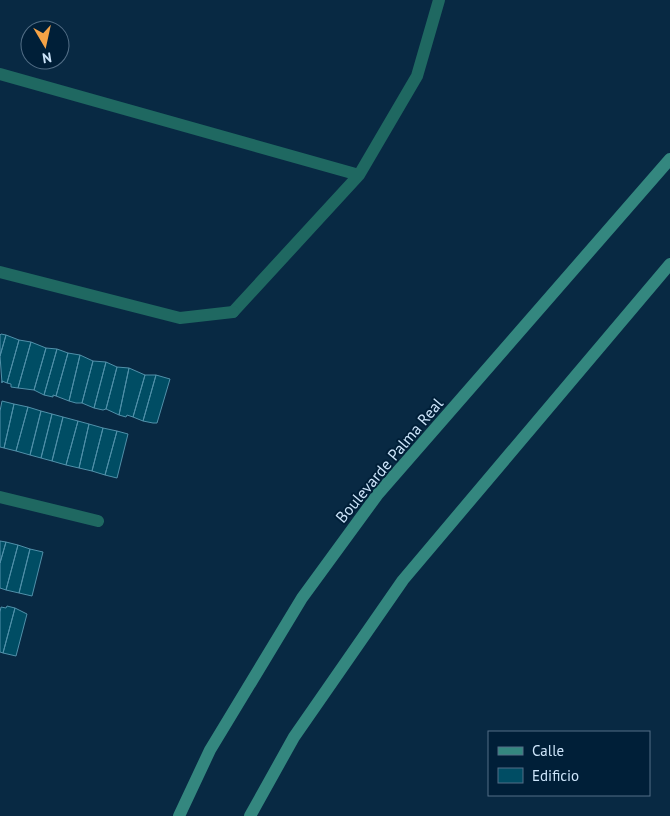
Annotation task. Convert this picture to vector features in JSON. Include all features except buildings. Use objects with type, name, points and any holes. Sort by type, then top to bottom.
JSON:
[{"type":"main road","name":"Boulevarde Palma Real","points":[[179,816],[210,750],[302,598],[378,494],[670,159]]},
{"type":"main road","points":[[250,816],[294,737],[403,580],[670,264]]},
{"type":"street","points":[[0,272],[180,318],[233,312],[359,175],[417,76],[439,0]]},
{"type":"street","points":[[0,74],[359,175]]},
{"type":"street","points":[[0,497],[98,522]]}]
